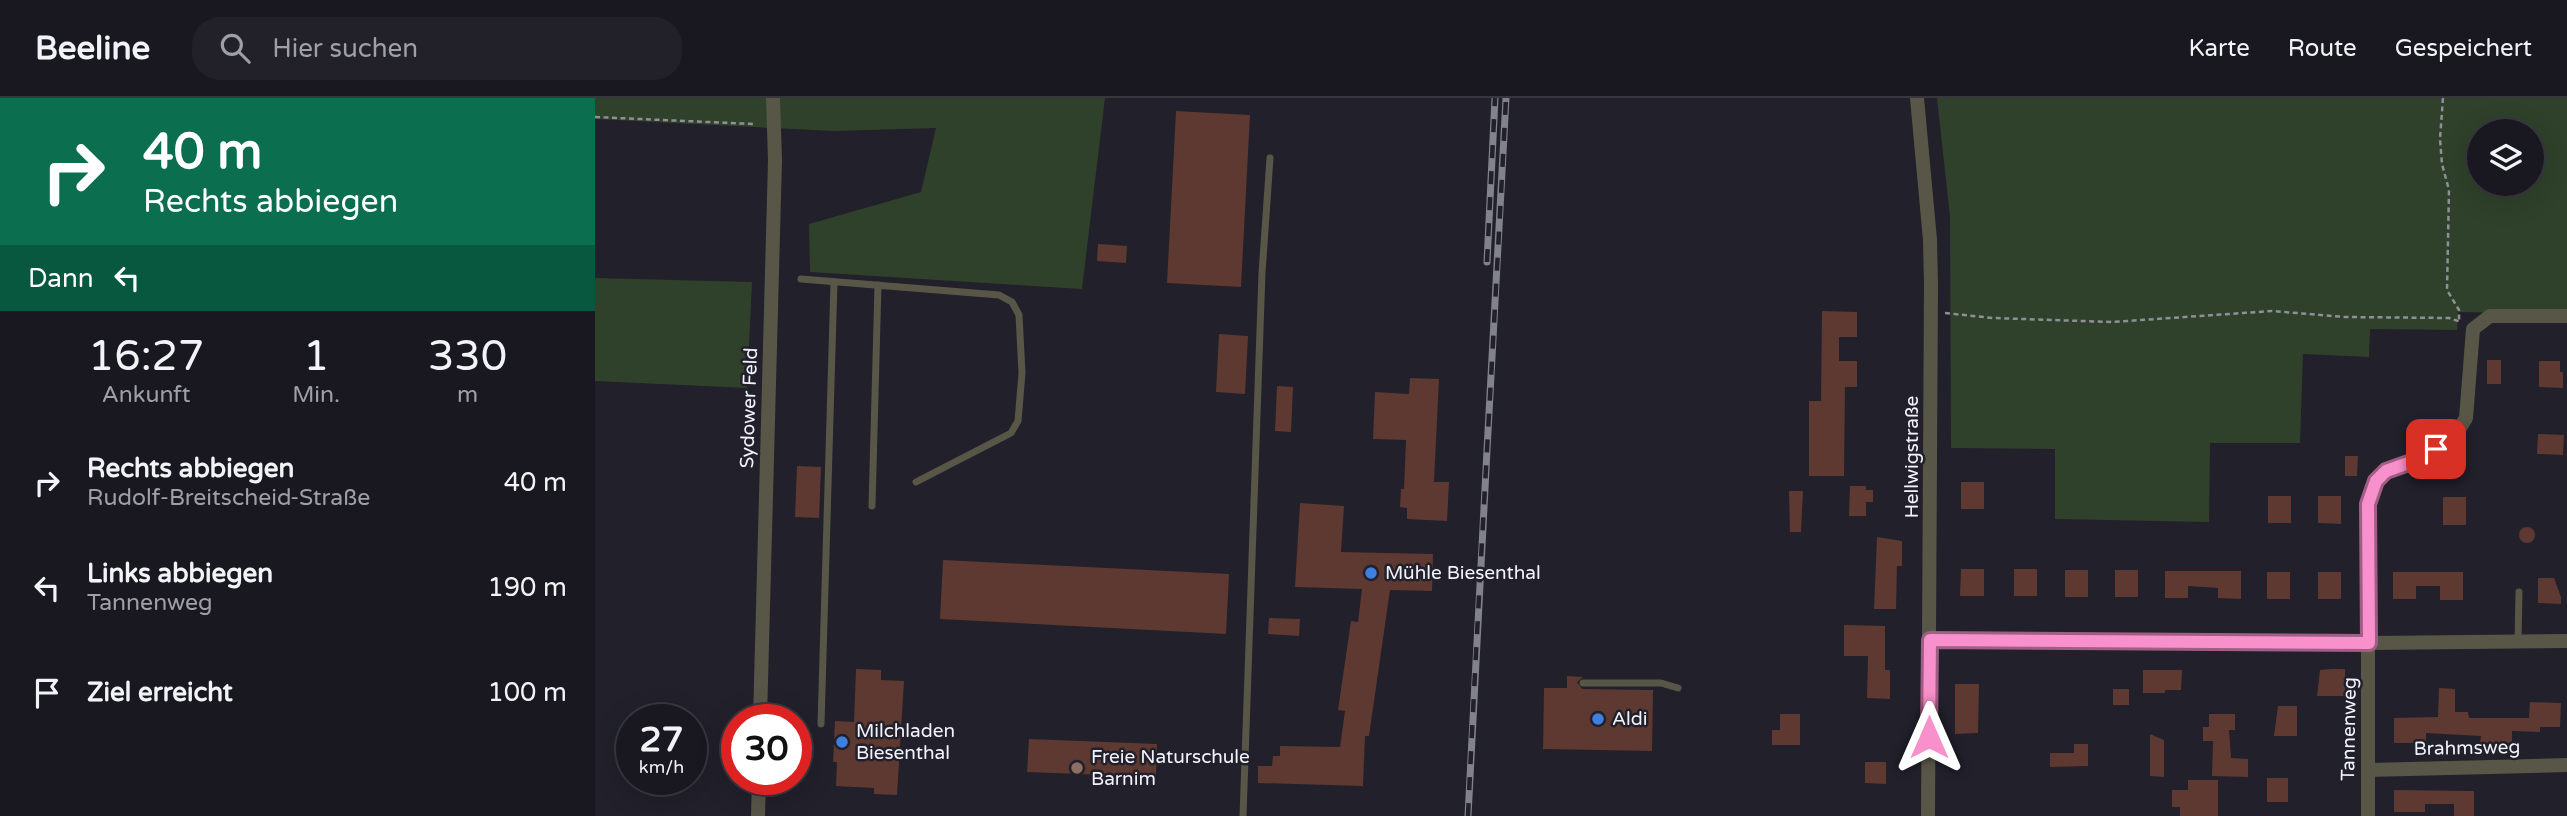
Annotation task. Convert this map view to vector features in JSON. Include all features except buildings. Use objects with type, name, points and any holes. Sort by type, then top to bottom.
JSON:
[{"type":"street","name":"Sydower Feld","points":[[760,704],[775,160],[773,98]]},
{"type":"street","name":"Hellwigstraße","points":[[1917,98],[1930,240],[1928,816]]},
{"type":"street","points":[[2473,329],[2490,316],[2567,316]]},
{"type":"street","name":"Tannenweg","points":[[2368,816],[2368,504],[2376,481],[2386,471],[2414,461],[2436,449],[2458,431],[2466,418],[2473,329]]},
{"type":"street","points":[[1930,640],[2369,643],[2567,641]]},
{"type":"street","name":"Brahmsweg","points":[[2368,770],[2567,765]]},
{"type":"street","points":[[758,816],[759,795]]},
{"type":"lane","points":[[1243,816],[1262,273],[1271,158]]},
{"type":"lane","points":[[800,279],[999,295],[1012,302],[1019,315],[1022,373],[1017,421],[1010,433],[916,482]]},
{"type":"lane","points":[[821,724],[834,282]]},
{"type":"lane","points":[[872,506],[878,285]]},
{"type":"lane","points":[[2518,642],[2519,592]]},
{"type":"lane","points":[[1583,682],[1661,683],[1678,688]]},
{"type":"path","points":[[2443,98],[2440,139],[2442,164],[2449,191],[2447,290],[2459,310],[2459,321]]},
{"type":"path","points":[[595,117],[753,124]]},
{"type":"path","points":[[1931,312],[1993,318],[2112,322],[2272,311],[2345,317],[2449,317],[2473,329]]},
{"type":"green space","points":[[595,98],[1105,98],[1082,289],[810,272],[809,224],[921,192],[936,128],[834,131],[595,119]]},
{"type":"green space","points":[[1937,98],[2567,98],[2567,314],[2458,312],[2457,330],[2370,329],[2369,357],[2303,354],[2300,443],[2210,443],[2209,522],[2055,519],[2055,449],[1951,448],[1950,217]]},
{"type":"green space","points":[[595,278],[752,282],[747,388],[595,381]]},
{"type":"railway","points":[[1487,262],[1495,98]]},
{"type":"railway","points":[[1468,816],[1506,98]]},
{"type":"place","name":"Mühle Biesenthal","points":[[1371,573]]},
{"type":"place","name":"Aldi","points":[[1598,719]]},
{"type":"place","name":"Milchladen Biesenthal","points":[[842,742]]},
{"type":"place","name":"Freie Naturschule Barnim","points":[[1077,768]]},
{"type":"route","points":[[1929,737],[1930,640],[2369,643],[2368,504],[2376,481],[2386,471],[2414,461],[2436,449]]}]
